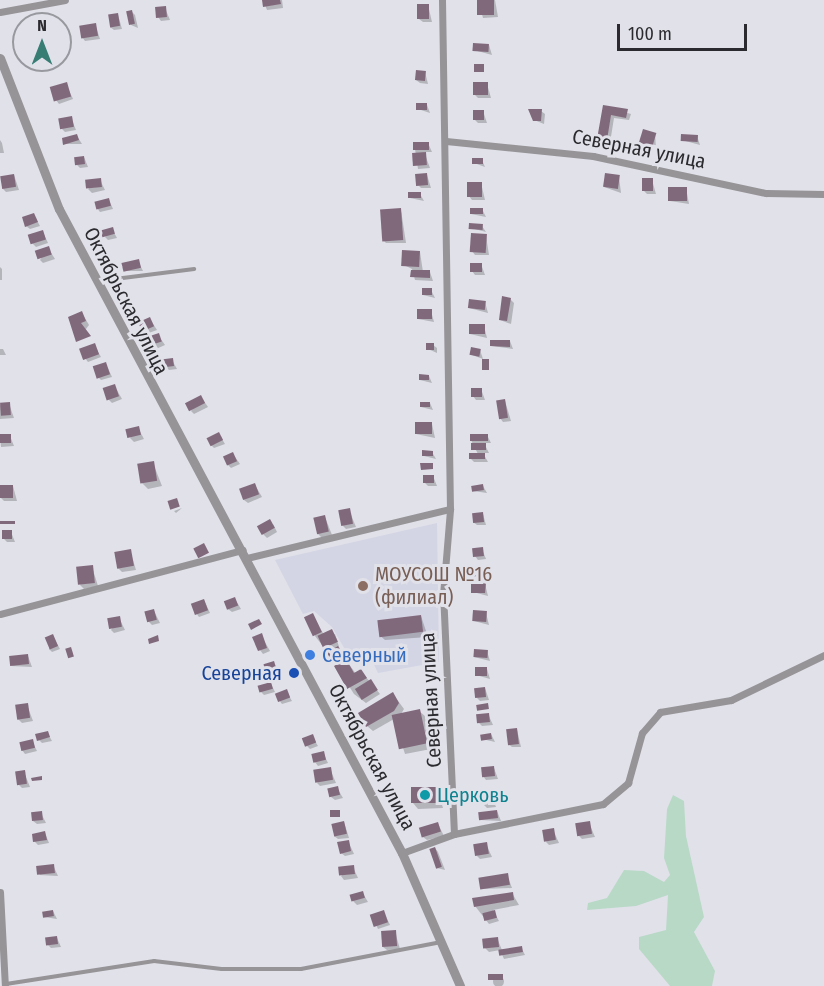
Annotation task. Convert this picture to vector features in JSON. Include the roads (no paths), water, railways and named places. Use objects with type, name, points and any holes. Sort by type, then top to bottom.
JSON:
[{"type":"street","points":[[0,12],[65,0]]},
{"type":"street","name":"Северная улица","points":[[442,0],[450,509],[443,595],[454,834]]},
{"type":"street","name":"Октябрьская улица","points":[[0,58],[3,77],[59,209],[95,281],[245,554],[402,853],[444,942],[460,986]]},
{"type":"street","name":"Северная улица","points":[[446,141],[593,156],[766,193],[824,194]]},
{"type":"street","points":[[0,614],[245,554],[450,509]]},
{"type":"street","points":[[402,853],[454,834],[603,804],[628,783],[642,734],[660,712],[731,700],[824,655]]},
{"type":"street","points":[[0,892],[5,985]]},
{"type":"lane","points":[[95,281],[194,269]]},
{"type":"lane","points":[[5,985],[154,961],[222,969],[301,969],[444,942]]},
{"type":"place","name":"МОУСОШ №16 (филиал)","points":[[363,586]]},
{"type":"place","name":"Северный","points":[[310,655]]},
{"type":"place","name":"Северная","points":[[294,673]]},
{"type":"place","name":"Церковь","points":[[425,795]]}]
